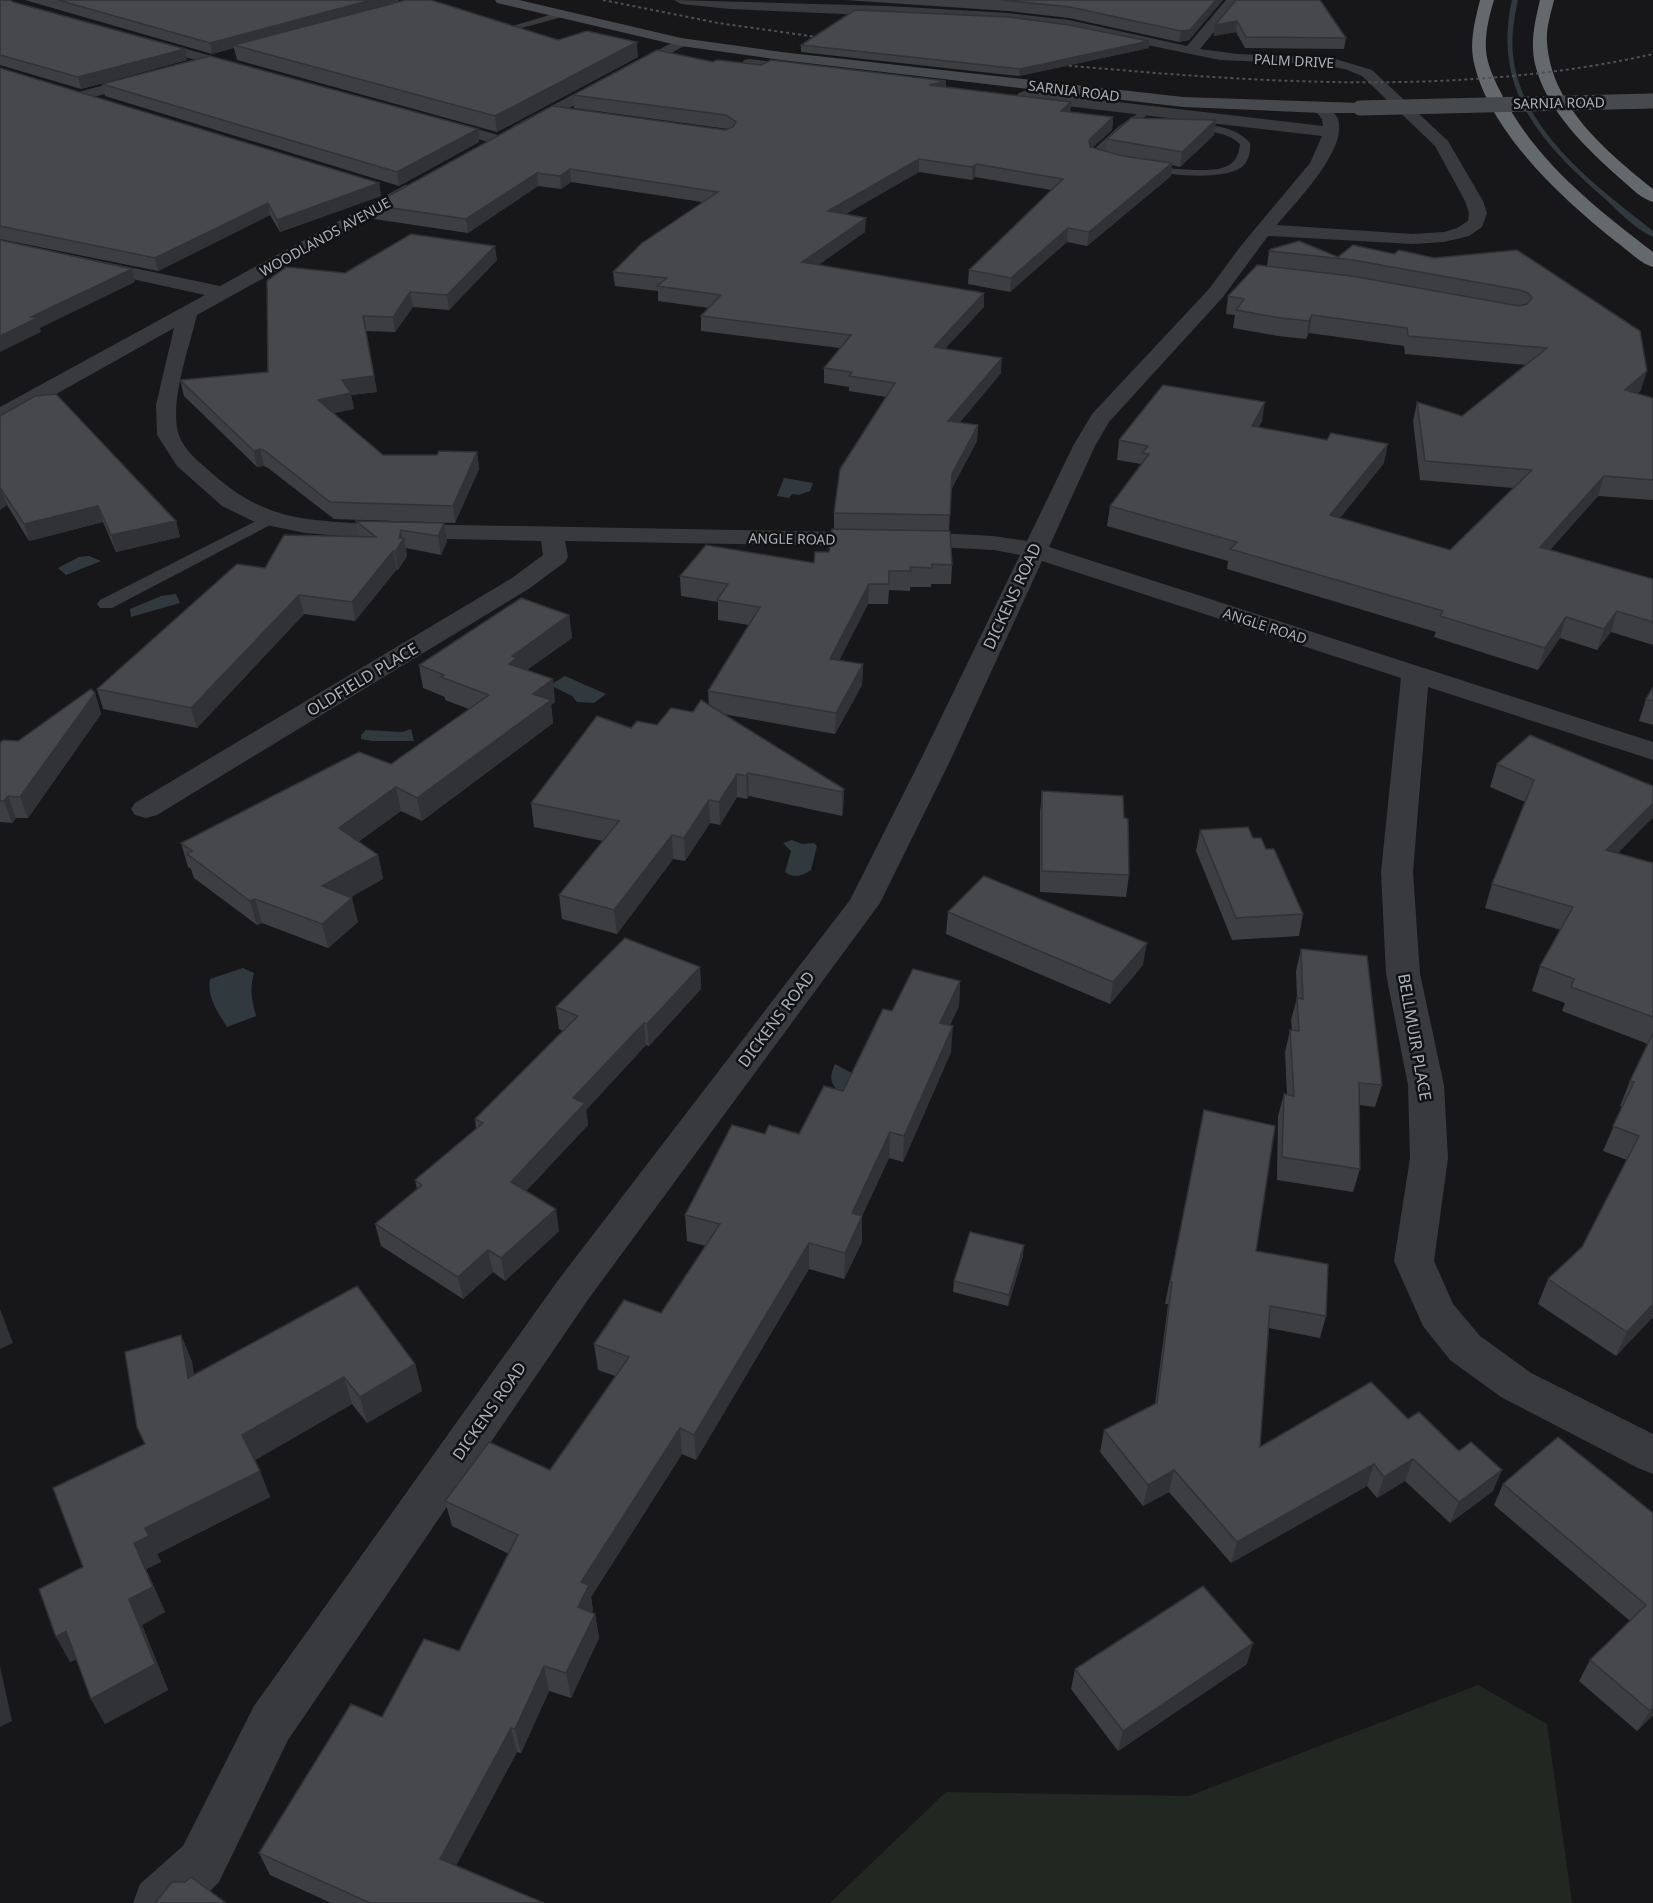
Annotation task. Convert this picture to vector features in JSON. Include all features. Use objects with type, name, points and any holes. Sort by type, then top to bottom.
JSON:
[{"type":"highway","points":[[1487,0],[1479,31],[1480,59],[1510,126],[1538,162],[1572,197],[1653,261]]},
{"type":"highway","points":[[1547,0],[1539,42],[1542,63],[1552,87],[1577,127],[1611,164],[1653,197]]},
{"type":"main road","name":"SARNIA ROAD","points":[[502,0],[681,42],[874,73],[1183,102],[1327,120],[1360,108],[1653,101]]},
{"type":"street","name":"PALM DRIVE","points":[[681,0],[730,5],[886,11],[1049,22],[1101,30],[1231,58],[1321,60],[1353,66],[1367,73],[1442,144],[1458,169],[1478,213],[1476,224],[1463,232],[1444,237],[1413,239],[1263,230]]},
{"type":"street","points":[[863,0],[886,11]]},
{"type":"street","points":[[1190,51],[1233,0]]},
{"type":"street","points":[[133,38],[257,73]]},
{"type":"street","points":[[480,151],[681,42]]},
{"type":"street","points":[[178,69],[233,54]]},
{"type":"street","points":[[749,63],[874,73],[1140,116],[1327,120]]},
{"type":"street","points":[[113,106],[74,94],[156,75]]},
{"type":"street","points":[[551,111],[574,114]]},
{"type":"street","points":[[419,117],[499,140]]},
{"type":"street","name":"DICKENS ROAD","points":[[159,1903],[201,1864],[271,1723],[573,1290],[864,903],[935,761],[1084,446],[1100,419],[1216,293],[1241,273],[1263,230],[1318,164],[1327,120]]},
{"type":"street","name":"WOODLANDS AVENUE","points":[[0,416],[430,178]]},
{"type":"street","points":[[379,188],[401,194]]},
{"type":"street","points":[[0,245],[224,293]]},
{"type":"street","name":"ANGLE ROAD","points":[[188,312],[166,408],[166,430],[178,454],[215,492],[243,510],[267,520],[300,527],[351,530],[994,543],[1034,550],[1653,752]]},
{"type":"street","name":"OLDFIELD PLACE","points":[[146,809],[521,584],[556,557],[552,535]]},
{"type":"street","name":"BELLMUIR PLACE","points":[[1415,675],[1397,872],[1403,974],[1426,1085],[1429,1158],[1414,1261],[1437,1314],[1465,1348],[1516,1385],[1653,1455]]},
{"type":"lane","points":[[514,27],[563,14]]},
{"type":"lane","points":[[1140,116],[1235,135],[1245,142],[1245,150],[1240,162],[1220,172],[1204,173],[1125,164],[1093,156],[1140,116]]},
{"type":"lane","points":[[106,604],[267,520]]},
{"type":"shaded area","points":[[784,478],[813,483],[810,491],[799,495],[792,494],[789,498],[777,496]]},
{"type":"shaded area","points":[[89,556],[101,561],[66,575],[58,568],[79,557]]},
{"type":"shaded area","points":[[176,594],[180,603],[131,617],[130,609],[161,596]]},
{"type":"shaded area","points":[[565,676],[606,694],[594,703],[577,702],[572,696],[550,685]]},
{"type":"shaded area","points":[[411,729],[414,741],[361,739],[361,735],[366,730],[402,732]]},
{"type":"shaded area","points":[[792,840],[802,844],[814,843],[817,846],[811,870],[798,876],[785,872],[791,851],[783,843]]},
{"type":"shaded area","points":[[243,968],[254,973],[251,990],[256,1016],[227,1027],[211,998],[210,979]]},
{"type":"shaded area","points":[[835,1064],[857,1076],[867,1093],[838,1091],[831,1078]]},
{"type":"shaded area","points":[[1478,1685],[1547,1724],[1572,1903],[830,1903],[946,1792],[1189,1796]]},
{"type":"building","points":[[0,0],[10,0],[185,49],[78,77],[0,55]]},
{"type":"building","points":[[58,0],[371,0],[210,43]]},
{"type":"building","points":[[406,0],[431,0],[558,40],[587,31],[637,42],[495,116],[234,45]]},
{"type":"building","points":[[1001,0],[1216,0],[1190,30],[1181,31],[1070,7]]},
{"type":"building","points":[[1236,0],[1320,0],[1346,38],[1246,37],[1237,21],[1215,25]]},
{"type":"building","points":[[855,10],[1008,17],[1069,25],[1149,41],[1020,69],[801,45]]},
{"type":"building","points":[[657,50],[713,62],[717,60],[761,65],[771,60],[946,81],[929,85],[1071,102],[1061,111],[1113,117],[1089,140],[1090,147],[1123,156],[1172,163],[1089,232],[1068,228],[1011,278],[969,270],[1063,179],[976,164],[972,167],[919,159],[828,211],[866,218],[802,262],[984,293],[934,347],[1002,358],[948,421],[978,425],[952,474],[950,515],[834,513],[840,469],[895,383],[849,376],[852,372],[824,368],[851,335],[701,316],[721,295],[657,286],[667,278],[613,272],[642,243],[718,192],[570,169],[560,176],[537,173],[466,219],[372,205],[552,106],[725,130],[733,127],[736,122],[726,115],[573,95]]},
{"type":"building","points":[[210,56],[478,129],[397,172],[102,84]]},
{"type":"building","points":[[0,68],[379,183],[277,220],[268,203],[155,258],[0,226]]},
{"type":"building","points":[[1131,118],[1216,120],[1182,152],[1107,139]]},
{"type":"building","points":[[411,234],[495,246],[447,295],[410,292],[393,317],[363,316],[374,376],[342,380],[351,393],[318,400],[383,455],[437,455],[439,451],[477,452],[453,506],[330,502],[265,451],[260,449],[254,451],[180,380],[268,372],[267,281],[286,267],[345,273]]},
{"type":"building","points":[[0,240],[132,269],[31,317],[37,318],[0,336]]},
{"type":"building","points":[[1299,241],[1338,257],[1353,245],[1394,254],[1399,250],[1434,258],[1517,250],[1640,331],[1647,371],[1625,390],[1653,398],[1653,480],[1604,476],[1540,547],[1653,579],[1653,622],[1617,611],[1604,629],[1566,617],[1545,648],[1440,616],[1443,611],[1230,549],[1237,542],[1110,506],[1149,454],[1142,453],[1148,446],[1119,440],[1163,385],[1265,402],[1252,426],[1327,440],[1331,433],[1388,444],[1330,515],[1450,550],[1532,470],[1425,461],[1417,402],[1462,416],[1547,348],[1408,336],[1407,328],[1312,315],[1309,321],[1281,318],[1236,310],[1244,299],[1228,296],[1257,265],[1352,276],[1519,306],[1527,304],[1532,298],[1528,293],[1353,260],[1269,251]]},
{"type":"building","points":[[56,394],[176,521],[111,535],[98,506],[24,524],[0,490],[0,416],[35,396]]},
{"type":"building","points":[[356,521],[444,523],[438,536],[401,530],[399,538],[404,538],[395,552],[393,551],[352,602],[299,595],[191,708],[97,689],[237,564],[265,568],[284,535],[376,537]]},
{"type":"building","points":[[832,529],[950,531],[952,565],[932,564],[932,568],[910,567],[911,571],[889,571],[889,584],[869,584],[830,659],[863,664],[836,713],[708,691],[760,607],[717,600],[728,584],[680,576],[706,545],[814,563],[815,552],[829,552]]},
{"type":"building","points":[[521,598],[569,615],[512,656],[517,658],[509,664],[553,679],[533,694],[551,700],[417,798],[396,787],[339,828],[378,855],[322,886],[352,898],[322,924],[255,899],[250,901],[187,854],[192,851],[181,843],[359,752],[391,764],[489,695],[441,677],[444,675],[419,665]]},
{"type":"building","points":[[1653,687],[1653,701],[1646,699]]},
{"type":"building","points":[[91,689],[95,693],[20,797],[8,796],[4,801],[0,801],[0,743],[3,740],[18,741]]},
{"type":"building","points":[[701,700],[844,789],[842,792],[748,773],[746,776],[737,774],[719,802],[709,800],[684,838],[672,835],[614,910],[559,895],[619,821],[531,803],[597,716],[631,728],[637,721],[657,725],[671,708],[693,712]]},
{"type":"building","points":[[1530,735],[1653,786],[1653,803],[1606,850],[1653,863],[1653,1017],[1571,987],[1574,979],[1540,966],[1573,907],[1492,884],[1534,780],[1497,764]]},
{"type":"building","points":[[1042,791],[1123,796],[1124,818],[1128,819],[1129,875],[1042,871]]},
{"type":"building","points":[[1248,827],[1253,838],[1261,838],[1266,849],[1274,849],[1303,914],[1236,918],[1200,830]]},
{"type":"building","points":[[984,876],[1147,943],[1113,982],[948,912]]},
{"type":"building","points":[[625,938],[700,967],[573,1098],[585,1103],[511,1182],[556,1209],[501,1258],[488,1250],[458,1277],[375,1224],[422,1185],[415,1180],[483,1123],[475,1119],[578,1016],[556,1007]]},
{"type":"building","points":[[1301,949],[1367,956],[1382,1085],[1359,1083],[1360,1169],[1282,1157],[1284,1094],[1294,1096],[1290,1030],[1299,1031],[1297,998],[1303,999]]},
{"type":"building","points":[[913,969],[960,981],[940,1023],[953,1026],[904,1136],[890,1132],[852,1213],[862,1216],[845,1253],[809,1243],[694,1435],[680,1428],[581,1582],[589,1585],[578,1607],[595,1614],[566,1673],[544,1666],[515,1729],[511,1728],[440,1859],[544,1903],[370,1903],[259,1853],[351,1704],[382,1717],[424,1639],[459,1651],[518,1535],[445,1501],[489,1442],[550,1470],[629,1357],[594,1344],[624,1300],[661,1313],[720,1224],[685,1215],[732,1125],[765,1134],[769,1125],[799,1134],[824,1086],[843,1091],[883,1009],[892,1011]]},
{"type":"building","points":[[1653,1033],[1653,1304],[1627,1332],[1548,1279],[1582,1247],[1639,1136],[1613,1126],[1634,1082],[1630,1081]]},
{"type":"building","points":[[1204,1110],[1275,1126],[1256,1251],[1328,1264],[1326,1316],[1270,1306],[1260,1447],[1371,1382],[1408,1419],[1419,1412],[1459,1451],[1471,1442],[1502,1470],[1459,1502],[1413,1459],[1384,1477],[1374,1464],[1237,1542],[1174,1470],[1148,1485],[1104,1430],[1157,1403],[1172,1282],[1170,1282]]},
{"type":"building","points":[[970,1232],[1024,1245],[1009,1295],[954,1281]]},
{"type":"building","points":[[357,1286],[415,1364],[360,1397],[344,1377],[242,1435],[260,1471],[145,1528],[149,1536],[134,1543],[153,1587],[129,1599],[155,1664],[91,1699],[66,1631],[56,1637],[39,1589],[83,1567],[53,1488],[145,1444],[137,1427],[125,1352],[181,1335],[188,1378]]},
{"type":"building","points":[[1558,1437],[1653,1513],[1653,1707],[1650,1711],[1590,1660],[1646,1605],[1503,1484]]},
{"type":"building","points":[[1203,1586],[1253,1643],[1123,1731],[1075,1669]]},
{"type":"building","points":[[191,1877],[226,1903],[155,1903],[172,1882],[185,1882]]},
{"type":"waterway","points":[[1515,0],[1510,32],[1511,64],[1518,90],[1531,114],[1547,138],[1588,181],[1653,235]]},
{"type":"railway","points":[[603,0],[718,23],[831,39]]},
{"type":"railway","points":[[1051,64],[1277,80],[1429,81],[1505,77],[1580,68],[1653,54]]}]
